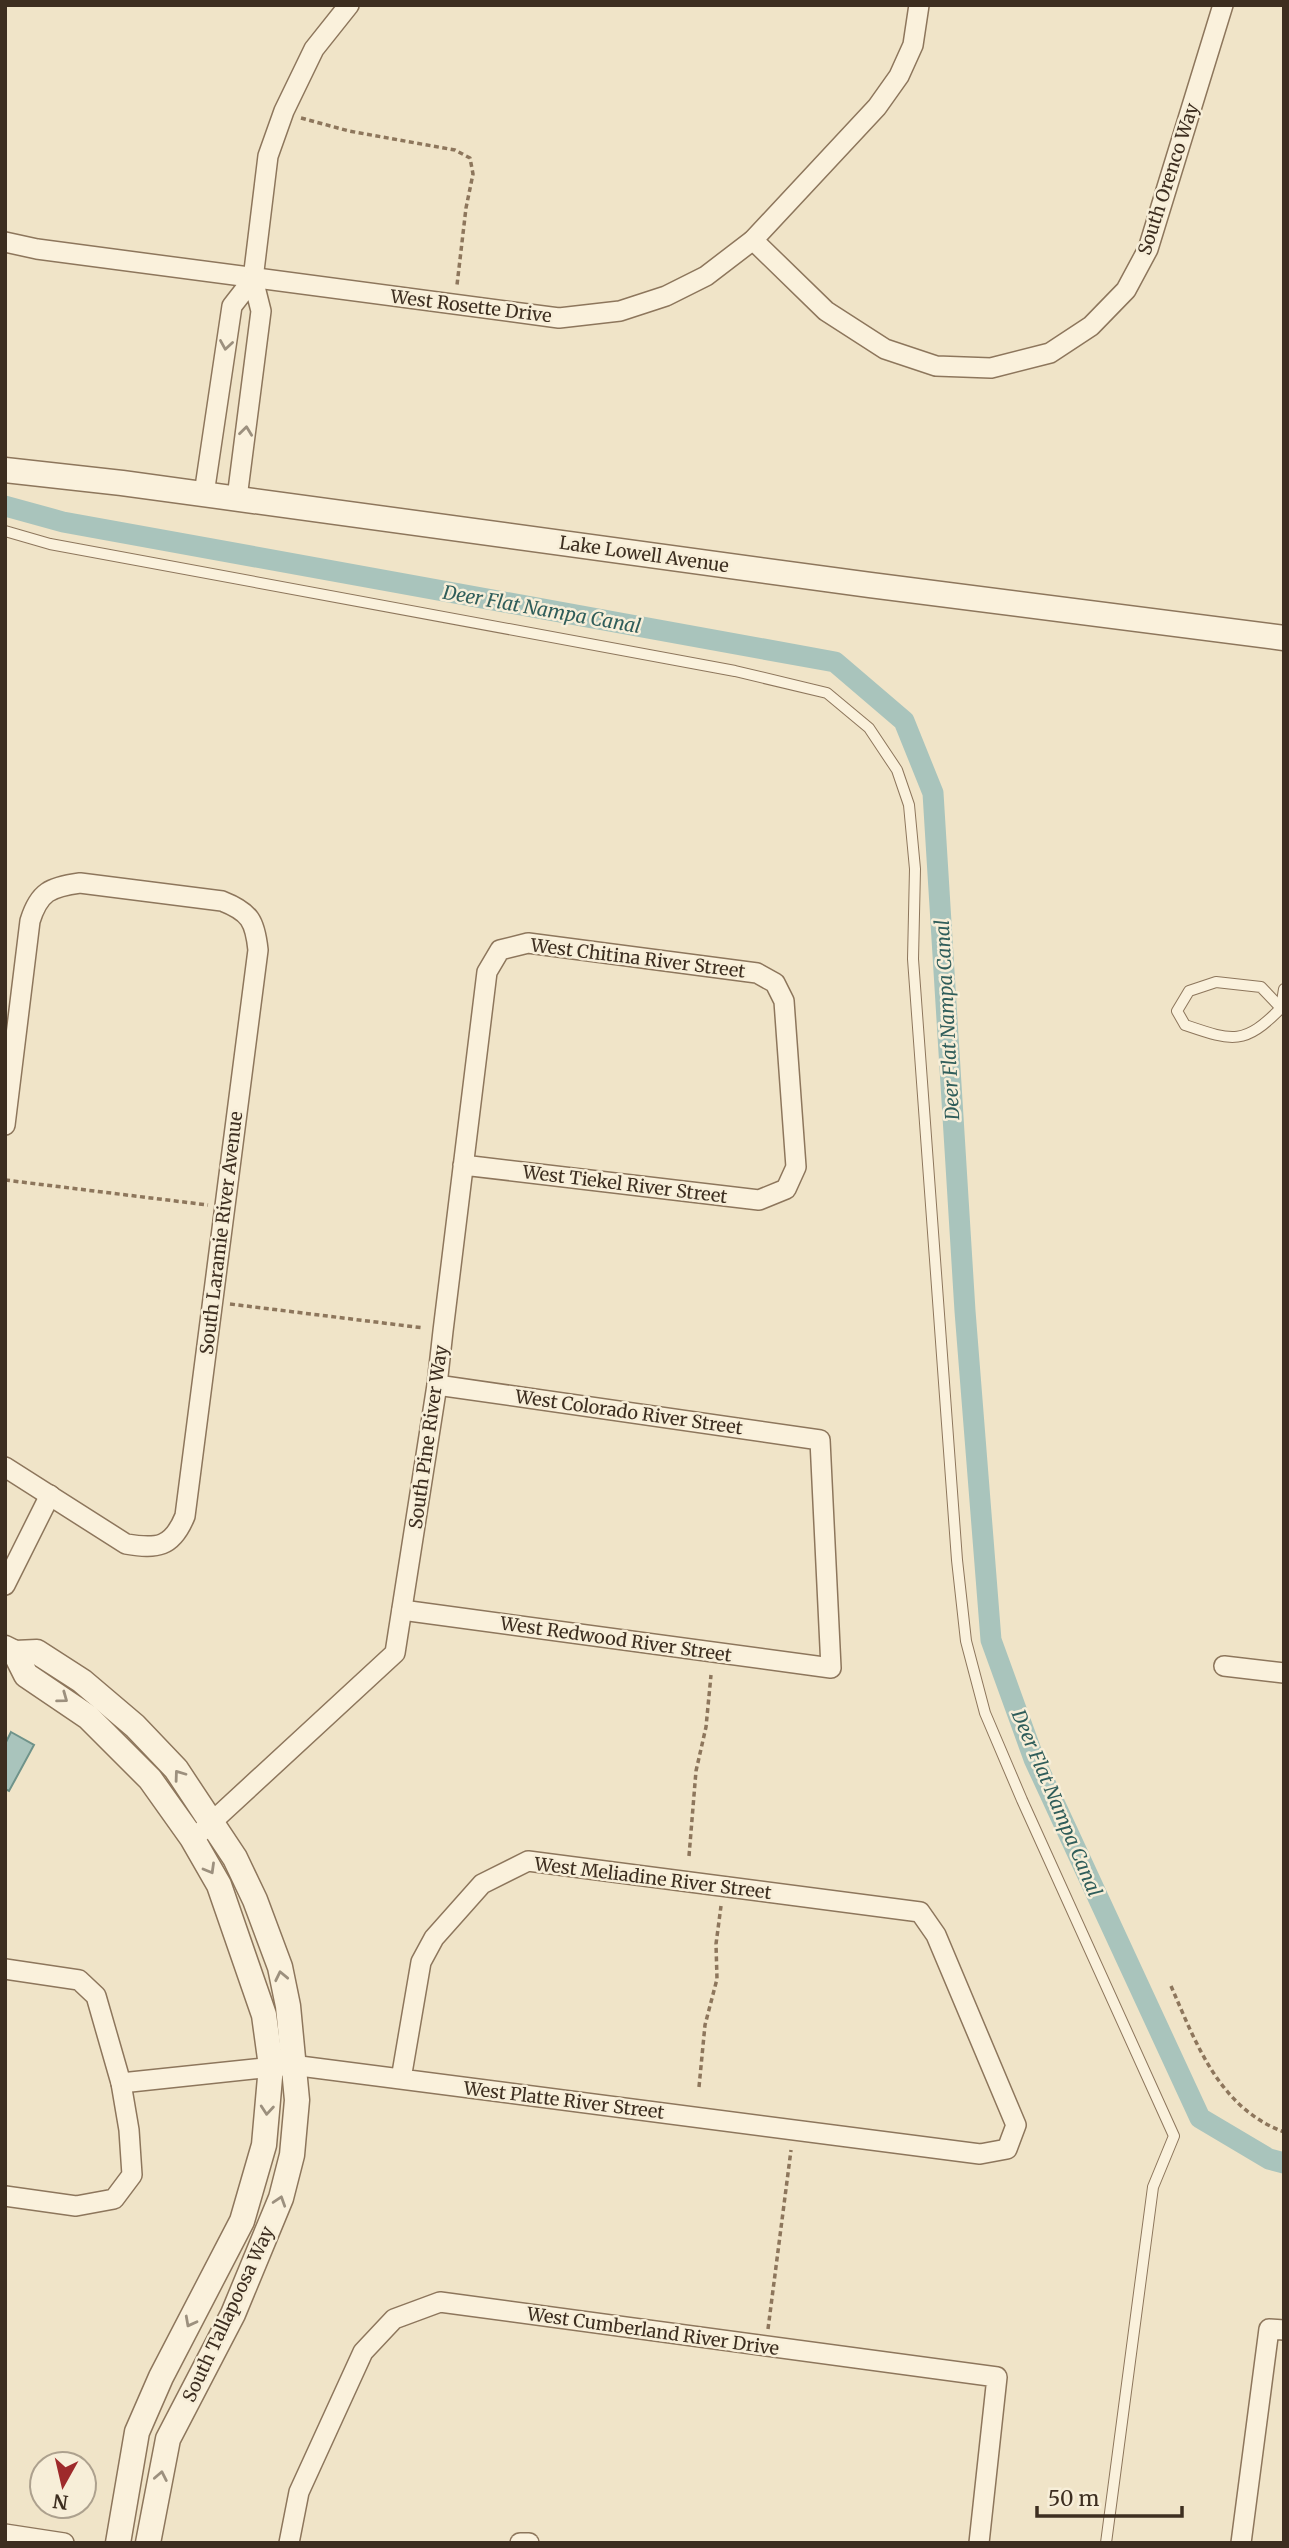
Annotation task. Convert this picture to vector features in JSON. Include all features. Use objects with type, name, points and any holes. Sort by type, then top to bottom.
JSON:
[{"type":"street","points":[[237,498],[261,311],[253,279],[268,156],[284,111],[314,49],[349,5]]},
{"type":"street","name":"West Rosette Drive","points":[[5,242],[37,249],[253,279],[559,318],[620,311],[666,296],[706,276],[753,240],[877,107],[900,76],[913,45],[919,5]]},
{"type":"street","name":"South Orenco Way","points":[[753,240],[827,311],[885,349],[936,366],[991,368],[1051,353],[1091,326],[1126,290],[1148,248],[1223,5]]},
{"type":"street","points":[[204,494],[232,306],[253,279]]},
{"type":"street","name":"Lake Lowell Avenue","points":[[5,470],[237,498],[1284,639]]},
{"type":"street","name":"South Laramie River Avenue","points":[[5,1125],[30,921],[35,905],[44,893],[62,885],[80,883],[222,901],[238,907],[249,917],[256,930],[258,950],[185,1516],[178,1532],[166,1543],[147,1548],[126,1544],[50,1495]]},
{"type":"street","name":"West Chitina River Street","points":[[500,950],[528,943],[757,973],[775,983],[783,1001],[796,1167],[786,1189]]},
{"type":"street","name":"South Pine River Way","points":[[192,1838],[213,1824],[395,1653],[437,1385],[487,972],[500,950]]},
{"type":"street","name":"West Tiekel River Street","points":[[463,1165],[759,1200],[786,1189]]},
{"type":"street","name":"West Colorado River Street","points":[[437,1385],[820,1440],[831,1668]]},
{"type":"street","points":[[5,1467],[50,1495],[5,1585]]},
{"type":"street","name":"West Redwood River Street","points":[[402,1610],[831,1668]]},
{"type":"street","name":"South Tallapoosa Way","points":[[10,1651],[37,1652],[82,1681],[135,1726],[176,1769],[235,1858],[255,1900],[279,1967],[288,2006],[282,2065],[264,2145],[242,2221],[161,2377],[137,2432],[118,2543]]},
{"type":"street","name":"South Tallapoosa Way","points":[[10,1651],[26,1675],[88,1717],[150,1779],[192,1838],[219,1885],[297,2101],[292,2155],[281,2198],[233,2314],[167,2439],[148,2543]]},
{"type":"street","points":[[1224,1666],[1284,1673]]},
{"type":"street","name":"West Meliadine River Street","points":[[401,2079],[421,1962],[434,1938],[482,1884],[528,1861],[920,1912],[936,1935],[1016,2125],[1007,2149]]},
{"type":"street","points":[[5,1969],[79,1980],[96,1996],[121,2083],[129,2130],[132,2175],[114,2199],[76,2206],[5,2196]]},
{"type":"street","name":"West Platte River Street","points":[[121,2083],[282,2065],[980,2154],[1007,2149]]},
{"type":"street","name":"West Cumberland River Drive","points":[[289,2543],[299,2492],[363,2352],[394,2319],[440,2302],[998,2377],[979,2543]]},
{"type":"street","points":[[1241,2543],[1277,2329]]},
{"type":"street","points":[[5,2534],[64,2543]]},
{"type":"street","points":[[520,2543],[529,2543]]},
{"type":"lane","points":[[5,531],[63,546],[735,671],[827,693],[869,728],[897,770],[909,805],[915,869],[914,959],[957,1560],[966,1642],[985,1713],[995,1738],[1174,2136],[1153,2187],[1106,2543]]},
{"type":"lane","points":[[1281,1008],[1261,987],[1216,982],[1189,991],[1177,1011],[1185,1026],[1221,1037],[1245,1037],[1264,1026],[1281,1008],[1284,989]]},
{"type":"path","points":[[284,111],[319,124],[454,150],[470,158],[473,174],[466,208],[455,304]]},
{"type":"path","points":[[5,1180],[224,1207]]},
{"type":"path","points":[[212,1302],[443,1331]]},
{"type":"path","points":[[690,1856],[696,1771],[706,1727],[711,1675]]},
{"type":"path","points":[[699,2087],[705,2025],[717,1979],[716,1944],[721,1906]]},
{"type":"path","points":[[1171,1986],[1199,2052],[1219,2082],[1245,2109],[1284,2132]]},
{"type":"path","points":[[766,2346],[794,2130]]},
{"type":"water","points":[[11,1732],[34,1745],[9,1791],[5,1789],[5,1744]]},
{"type":"waterway","name":"Deer Flat Nampa Canal","points":[[5,506],[63,522],[835,662],[904,721],[933,793],[965,1311],[991,1640],[1034,1759],[1200,2118],[1269,2159],[1284,2163]]}]
